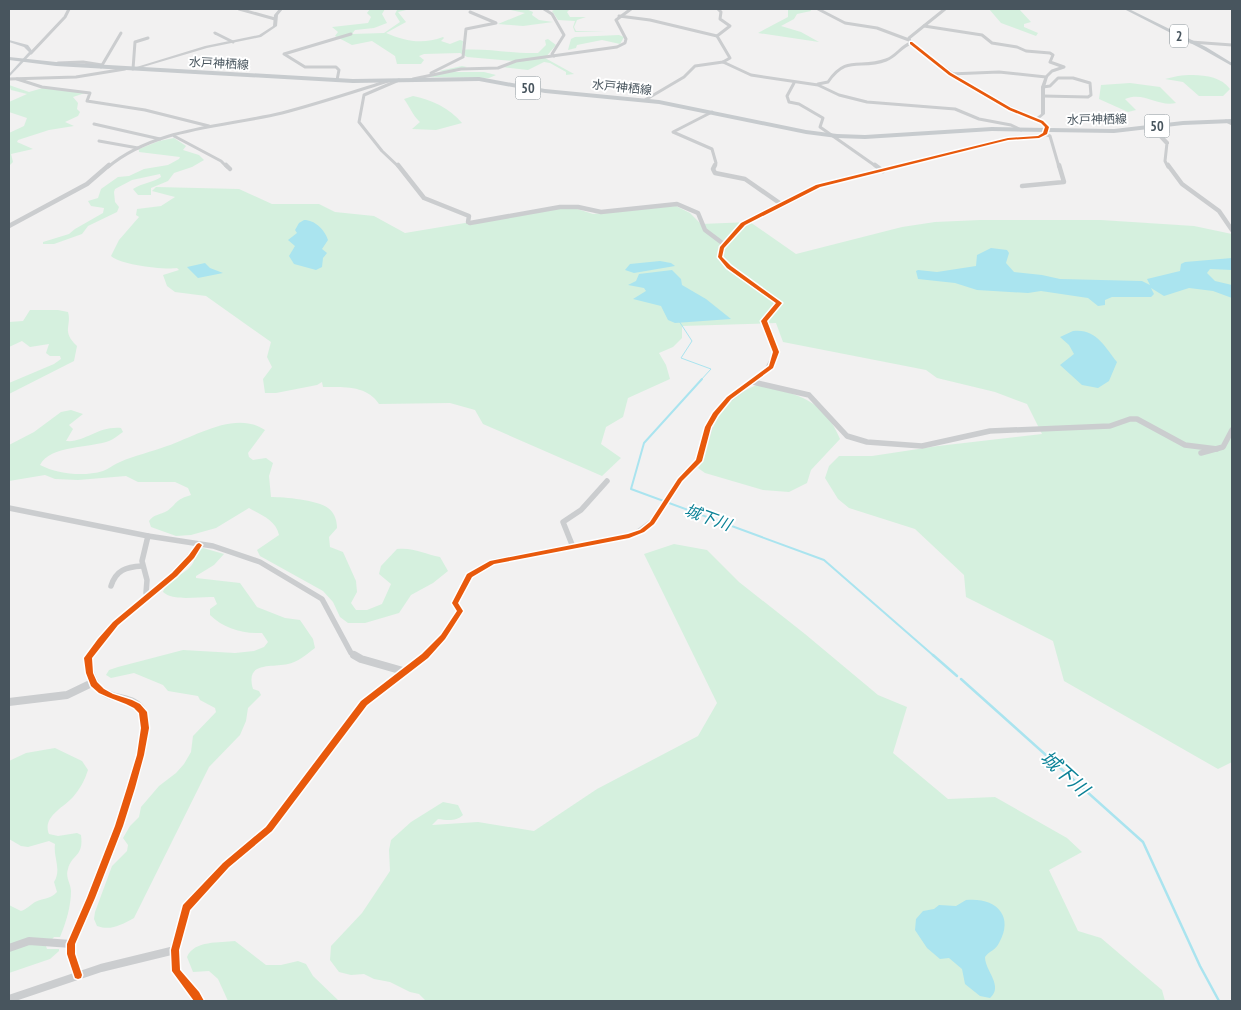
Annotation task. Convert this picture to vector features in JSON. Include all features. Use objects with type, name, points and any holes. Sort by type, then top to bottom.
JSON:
[{"type":"main road","name":"2","points":[[1126,9],[1232,65]]},
{"type":"main road","points":[[9,41],[26,46],[30,49],[31,53],[9,78]]},
{"type":"main road","name":"水戸神栖線","points":[[9,58],[24,61],[125,69],[337,80],[469,78],[545,91],[645,100],[832,136],[865,137],[978,130],[1106,131],[1229,121]]},
{"type":"street","points":[[31,53],[65,17],[69,9]]},
{"type":"street","points":[[239,9],[275,19]]},
{"type":"street","points":[[148,38],[135,42],[132,69],[206,47],[266,34],[275,26],[275,19],[281,9]]},
{"type":"street","points":[[544,9],[552,14],[563,33],[563,38],[552,54],[554,56]]},
{"type":"street","points":[[413,79],[470,68],[496,68],[516,61],[608,49],[622,44],[626,39],[616,22],[619,16],[631,9]]},
{"type":"street","points":[[716,36],[730,26],[720,19],[721,12],[718,9]]},
{"type":"street","points":[[818,9],[845,23],[877,28],[910,41],[950,74],[1010,109],[1045,124],[1046,132],[1050,136],[1064,182],[1022,186]]},
{"type":"street","points":[[814,85],[828,82],[834,72],[844,67],[887,60],[944,9]]},
{"type":"street","points":[[427,75],[463,58],[466,29],[496,23],[472,15],[470,12]]},
{"type":"street","points":[[619,16],[650,20],[716,36],[730,58],[723,62],[695,66],[684,77],[645,100]]},
{"type":"street","points":[[924,26],[982,35],[992,43],[1053,54],[1049,61],[1064,67],[1052,71],[1046,77],[1043,87],[1043,114],[1036,119]]},
{"type":"street","points":[[102,66],[120,33]]},
{"type":"street","points":[[215,33],[233,42]]},
{"type":"street","points":[[337,80],[339,70],[336,67],[305,66],[284,54],[351,34]]},
{"type":"street","points":[[1191,42],[1232,45]]},
{"type":"street","points":[[723,62],[751,76],[778,78],[794,83],[814,85],[839,95],[867,102],[955,109],[980,119],[1007,124],[1021,130]]},
{"type":"street","points":[[9,78],[76,77],[125,69]]},
{"type":"street","points":[[950,74],[999,72],[1046,77]]},
{"type":"street","points":[[1043,87],[1050,86],[1055,80],[1062,78],[1085,79],[1090,83],[1091,95],[1088,97],[1043,96]]},
{"type":"street","points":[[17,79],[42,87],[90,93],[87,101],[145,110],[209,126]]},
{"type":"street","points":[[9,226],[87,184],[116,160],[138,148],[209,126],[280,113],[390,80]]},
{"type":"street","points":[[400,80],[364,95],[358,119],[361,126],[382,152],[397,164],[424,198],[469,216],[469,223],[560,207],[578,207],[601,212],[677,204],[698,213],[705,230],[725,245]]},
{"type":"street","points":[[794,83],[787,96],[789,102],[799,104],[823,118],[820,127],[883,171]]},
{"type":"street","points":[[712,112],[683,125],[673,132],[712,149],[716,160],[713,169],[715,173],[745,179],[781,204]]},
{"type":"street","points":[[1229,121],[1232,124]]},
{"type":"street","points":[[94,124],[162,139]]},
{"type":"street","points":[[1152,127],[1167,143],[1165,161],[1168,168],[1187,188],[1219,211],[1232,230]]},
{"type":"street","points":[[199,1001],[176,971],[175,950],[182,916],[192,899],[226,865],[269,829],[353,715],[364,703],[403,671],[425,656],[444,638],[460,611],[455,603],[464,582],[475,571],[492,562],[637,533],[652,523],[680,480],[699,462],[708,427],[715,414],[729,398],[767,371],[776,352],[764,321],[775,310],[778,303],[721,260],[719,254],[743,224],[822,184],[883,171],[1008,139],[1039,137],[1046,132]]},
{"type":"street","points":[[174,136],[221,161],[230,169]]},
{"type":"street","points":[[99,141],[138,148]]},
{"type":"street","points":[[753,382],[809,395],[847,436],[867,442],[922,446],[990,431],[1110,426],[1130,419],[1137,419],[1184,445],[1216,449]]},
{"type":"street","points":[[1201,453],[1226,444],[1232,430]]},
{"type":"street","points":[[573,547],[562,522],[581,510],[607,482]]},
{"type":"street","points":[[9,508],[228,550],[260,562],[316,594],[326,605],[351,653],[361,659],[394,666],[403,671]]},
{"type":"street","points":[[148,536],[142,566],[149,582],[146,593],[149,596]]},
{"type":"street","points":[[78,975],[71,954],[71,944],[98,883],[139,764],[144,727],[144,713],[140,709],[107,694],[94,682],[88,670],[88,658],[118,621],[183,568],[199,545]]},
{"type":"street","points":[[110,586],[112,578],[122,568],[142,566]]},
{"type":"street","points":[[9,702],[67,695],[94,682]]},
{"type":"street","points":[[9,948],[29,942],[71,944]]},
{"type":"street","points":[[9,999],[78,975],[156,953],[175,950]]},
{"type":"green space","points":[[370,9],[385,9],[382,14],[387,23],[374,28],[355,30],[352,34],[384,33],[400,22],[395,14],[397,10],[410,9],[398,12],[406,22],[386,33],[414,41],[428,41],[443,37],[441,41],[450,44],[460,40],[463,41],[462,50],[528,53],[538,53],[546,45],[545,40],[548,39],[556,45],[545,58],[574,74],[566,75],[566,72],[550,63],[544,62],[528,70],[502,67],[514,61],[467,57],[460,53],[424,54],[419,56],[424,60],[421,64],[397,64],[395,56],[372,41],[352,45],[335,36],[338,32],[332,27],[368,23],[371,17],[367,13]]},
{"type":"green space","points":[[506,9],[526,9],[533,12],[532,15],[539,20],[553,22],[523,26],[498,24],[525,13]]},
{"type":"green space","points":[[556,9],[570,9],[567,12],[570,17],[586,17],[577,20],[574,27],[576,31],[606,32],[575,32],[573,27],[575,21],[558,20],[552,11]]},
{"type":"green space","points":[[788,9],[810,9],[811,11],[797,14],[794,19],[781,26],[801,32],[819,42],[758,33],[788,17]]},
{"type":"green space","points":[[989,9],[1019,9],[1031,22],[1024,24],[1024,27],[1038,33],[1036,36],[1001,23]]},
{"type":"green space","points":[[619,35],[624,37],[620,44],[602,40],[577,45],[576,48],[568,50],[571,39],[575,37]]},
{"type":"green space","points":[[462,66],[467,67],[454,72],[484,72],[496,75],[489,78],[428,77],[445,72],[439,71]]},
{"type":"green space","points":[[1178,76],[1206,76],[1220,80],[1230,89],[1223,96],[1199,96],[1183,82],[1165,79]]},
{"type":"green space","points":[[1130,83],[1160,87],[1176,103],[1169,104],[1132,97],[1125,99],[1136,110],[1128,112],[1099,99],[1101,85]]},
{"type":"green space","points":[[9,85],[29,92],[43,88],[85,93],[73,97],[78,103],[77,109],[80,112],[78,116],[65,122],[74,126],[49,130],[18,140],[17,142],[33,149],[11,154],[13,162],[9,166],[9,133],[24,126],[27,118],[9,112],[9,102],[27,94],[11,90]]},
{"type":"green space","points":[[413,96],[439,105],[452,113],[462,123],[436,130],[412,129],[420,122],[404,99]]},
{"type":"green space","points":[[174,138],[186,146],[183,150],[199,155],[204,160],[192,167],[174,173],[168,181],[151,188],[151,195],[138,195],[133,189],[158,179],[161,177],[160,174],[132,180],[115,189],[115,202],[119,207],[117,212],[88,226],[82,234],[54,244],[43,244],[43,242],[69,234],[103,213],[104,208],[91,206],[88,201],[98,198],[101,189],[118,177],[129,176],[144,169],[168,165],[179,159],[180,157],[139,152],[139,149],[159,141]]},
{"type":"green space","points":[[156,187],[239,189],[272,204],[319,204],[335,212],[374,216],[405,233],[568,206],[593,214],[676,206],[690,213],[701,224],[750,222],[796,254],[902,227],[935,222],[1101,220],[1194,226],[1232,234],[1232,762],[1218,769],[1064,681],[1053,641],[966,597],[964,575],[915,529],[849,508],[838,499],[825,478],[829,466],[839,456],[872,456],[1042,434],[1027,404],[995,392],[937,378],[926,370],[783,342],[776,323],[682,326],[682,338],[673,347],[659,353],[666,365],[670,379],[628,398],[623,417],[606,427],[601,444],[621,458],[602,476],[483,424],[475,410],[450,403],[379,404],[368,393],[361,390],[346,387],[323,387],[322,382],[317,385],[276,393],[265,393],[263,379],[272,367],[267,357],[271,342],[206,296],[175,292],[167,286],[163,275],[179,270],[177,268],[142,266],[124,262],[111,256],[119,240],[139,217],[136,215],[137,209],[161,206],[175,197],[152,191]]},
{"type":"green space","points":[[30,310],[68,312],[69,336],[77,346],[74,361],[9,394],[9,383],[54,364],[61,359],[60,356],[50,356],[46,353],[49,344],[30,347],[22,341],[9,347],[9,322],[23,321]]},
{"type":"green space","points":[[757,385],[796,395],[817,406],[826,415],[840,439],[811,470],[807,483],[789,492],[763,490],[705,473],[698,468],[702,462],[714,426],[725,406],[733,398]]},
{"type":"green space","points":[[71,410],[83,414],[69,425],[73,429],[66,441],[79,440],[105,429],[121,428],[123,432],[109,441],[61,450],[45,459],[40,465],[55,471],[71,474],[103,471],[118,463],[203,431],[229,424],[242,423],[254,425],[265,430],[248,453],[249,457],[253,460],[266,458],[273,463],[269,476],[271,497],[309,501],[323,505],[332,512],[337,528],[329,537],[330,547],[343,552],[356,581],[357,592],[351,603],[356,610],[367,610],[382,604],[391,584],[379,574],[381,566],[397,549],[414,550],[440,557],[448,571],[433,583],[411,595],[399,613],[365,623],[348,623],[340,617],[333,602],[323,591],[260,556],[257,550],[279,535],[275,525],[249,508],[216,528],[191,535],[176,536],[151,527],[149,521],[167,511],[179,500],[191,495],[188,488],[175,482],[138,482],[126,476],[78,480],[55,479],[45,475],[9,481],[9,445],[34,432],[61,412]]},
{"type":"green space","points":[[674,544],[707,550],[739,582],[878,695],[907,707],[893,753],[948,799],[995,797],[1067,838],[1082,852],[1049,870],[1078,931],[1101,938],[1162,990],[1165,1001],[426,1001],[419,994],[410,992],[390,982],[374,979],[364,974],[351,975],[339,972],[330,960],[331,946],[362,913],[390,871],[389,850],[391,840],[411,822],[443,802],[458,805],[463,815],[454,820],[438,819],[432,825],[478,822],[534,831],[597,789],[698,736],[717,703],[644,554]]},
{"type":"green space","points":[[203,548],[224,554],[214,565],[196,576],[196,578],[240,583],[257,607],[285,618],[300,620],[313,639],[315,648],[295,662],[261,667],[256,670],[251,680],[253,689],[259,691],[261,695],[248,708],[246,721],[240,735],[209,767],[134,918],[111,928],[97,926],[94,919],[95,912],[112,866],[127,851],[128,845],[123,838],[130,826],[139,817],[141,807],[159,786],[184,764],[191,752],[193,736],[216,712],[215,708],[200,700],[198,696],[168,691],[163,685],[134,673],[111,678],[106,675],[109,670],[183,650],[235,653],[254,651],[264,647],[268,642],[262,633],[234,629],[215,620],[210,615],[210,609],[217,604],[214,597],[180,598],[163,592],[169,583],[191,566],[194,561],[191,557],[195,550]]},
{"type":"green space","points":[[55,748],[82,761],[88,770],[78,791],[55,813],[48,823],[49,834],[58,836],[77,833],[81,835],[81,847],[67,872],[71,891],[69,908],[60,937],[54,937],[46,946],[47,949],[59,949],[59,951],[50,959],[9,973],[9,905],[21,911],[35,902],[55,894],[57,892],[54,882],[57,868],[55,844],[49,841],[28,847],[21,846],[9,839],[9,761],[26,753]]},
{"type":"green space","points":[[235,941],[266,965],[281,965],[298,961],[306,964],[313,976],[339,1001],[228,1001],[218,979],[209,971],[193,972],[187,957],[190,952],[201,945]]},
{"type":"water","points":[[304,220],[319,226],[328,240],[322,249],[327,253],[323,258],[322,267],[316,270],[294,264],[289,256],[295,246],[288,240],[297,233],[295,230],[299,223]]},
{"type":"water","points":[[991,248],[1007,250],[1009,253],[1006,263],[1014,272],[1060,279],[1142,281],[1150,285],[1147,279],[1180,271],[1181,264],[1185,262],[1232,258],[1232,270],[1210,269],[1207,273],[1215,281],[1232,285],[1232,298],[1213,291],[1189,288],[1164,296],[1151,288],[1154,294],[1151,297],[1112,297],[1105,300],[1105,305],[1098,306],[1088,298],[1041,291],[1028,293],[977,290],[955,283],[918,279],[916,271],[918,270],[937,272],[976,266],[977,255]]},
{"type":"water","points":[[660,261],[671,263],[675,266],[634,273],[625,270],[630,264]]},
{"type":"water","points":[[205,263],[210,268],[223,273],[198,278],[187,267]]},
{"type":"water","points":[[672,270],[681,279],[682,285],[706,299],[731,319],[675,323],[668,320],[661,306],[633,299],[646,291],[644,288],[628,285],[636,281],[639,274]]},
{"type":"water","points":[[1073,331],[1088,332],[1094,336],[1104,345],[1117,362],[1109,381],[1098,388],[1082,385],[1060,365],[1074,354],[1069,345],[1060,337]]},
{"type":"water","points":[[966,900],[976,900],[993,905],[1003,916],[1005,924],[999,943],[985,957],[995,983],[994,993],[990,998],[980,996],[965,984],[962,969],[949,958],[940,959],[927,948],[915,930],[916,919],[923,911],[934,909],[939,905],[956,906]]},
{"type":"waterway","name":"城下川","points":[[679,321],[692,341],[681,358],[711,369],[700,381]]},
{"type":"waterway","name":"城下川","points":[[702,379],[644,443],[631,489],[824,560],[934,656]]},
{"type":"waterway","name":"城下川","points":[[933,655],[957,676]]},
{"type":"waterway","name":"城下川","points":[[961,679],[1143,842],[1200,966],[1219,1001]]},
{"type":"cycle path","points":[[199,1001],[176,971],[175,950],[186,908],[226,865],[269,829],[364,703],[425,656],[443,637],[460,611],[455,603],[469,576],[492,562],[629,536],[642,531],[652,523],[680,480],[699,461],[708,427],[715,414],[729,398],[771,367],[776,352],[764,321],[779,303],[729,267],[720,257],[722,248],[743,224],[818,186],[1008,139],[1039,137],[1045,134],[1047,127],[1042,122],[1010,109],[950,74],[911,43]]},
{"type":"cycle path","points":[[78,975],[71,954],[71,944],[119,826],[141,755],[145,728],[143,712],[137,706],[110,696],[94,684],[89,673],[88,658],[115,624],[174,575],[199,545]]}]
